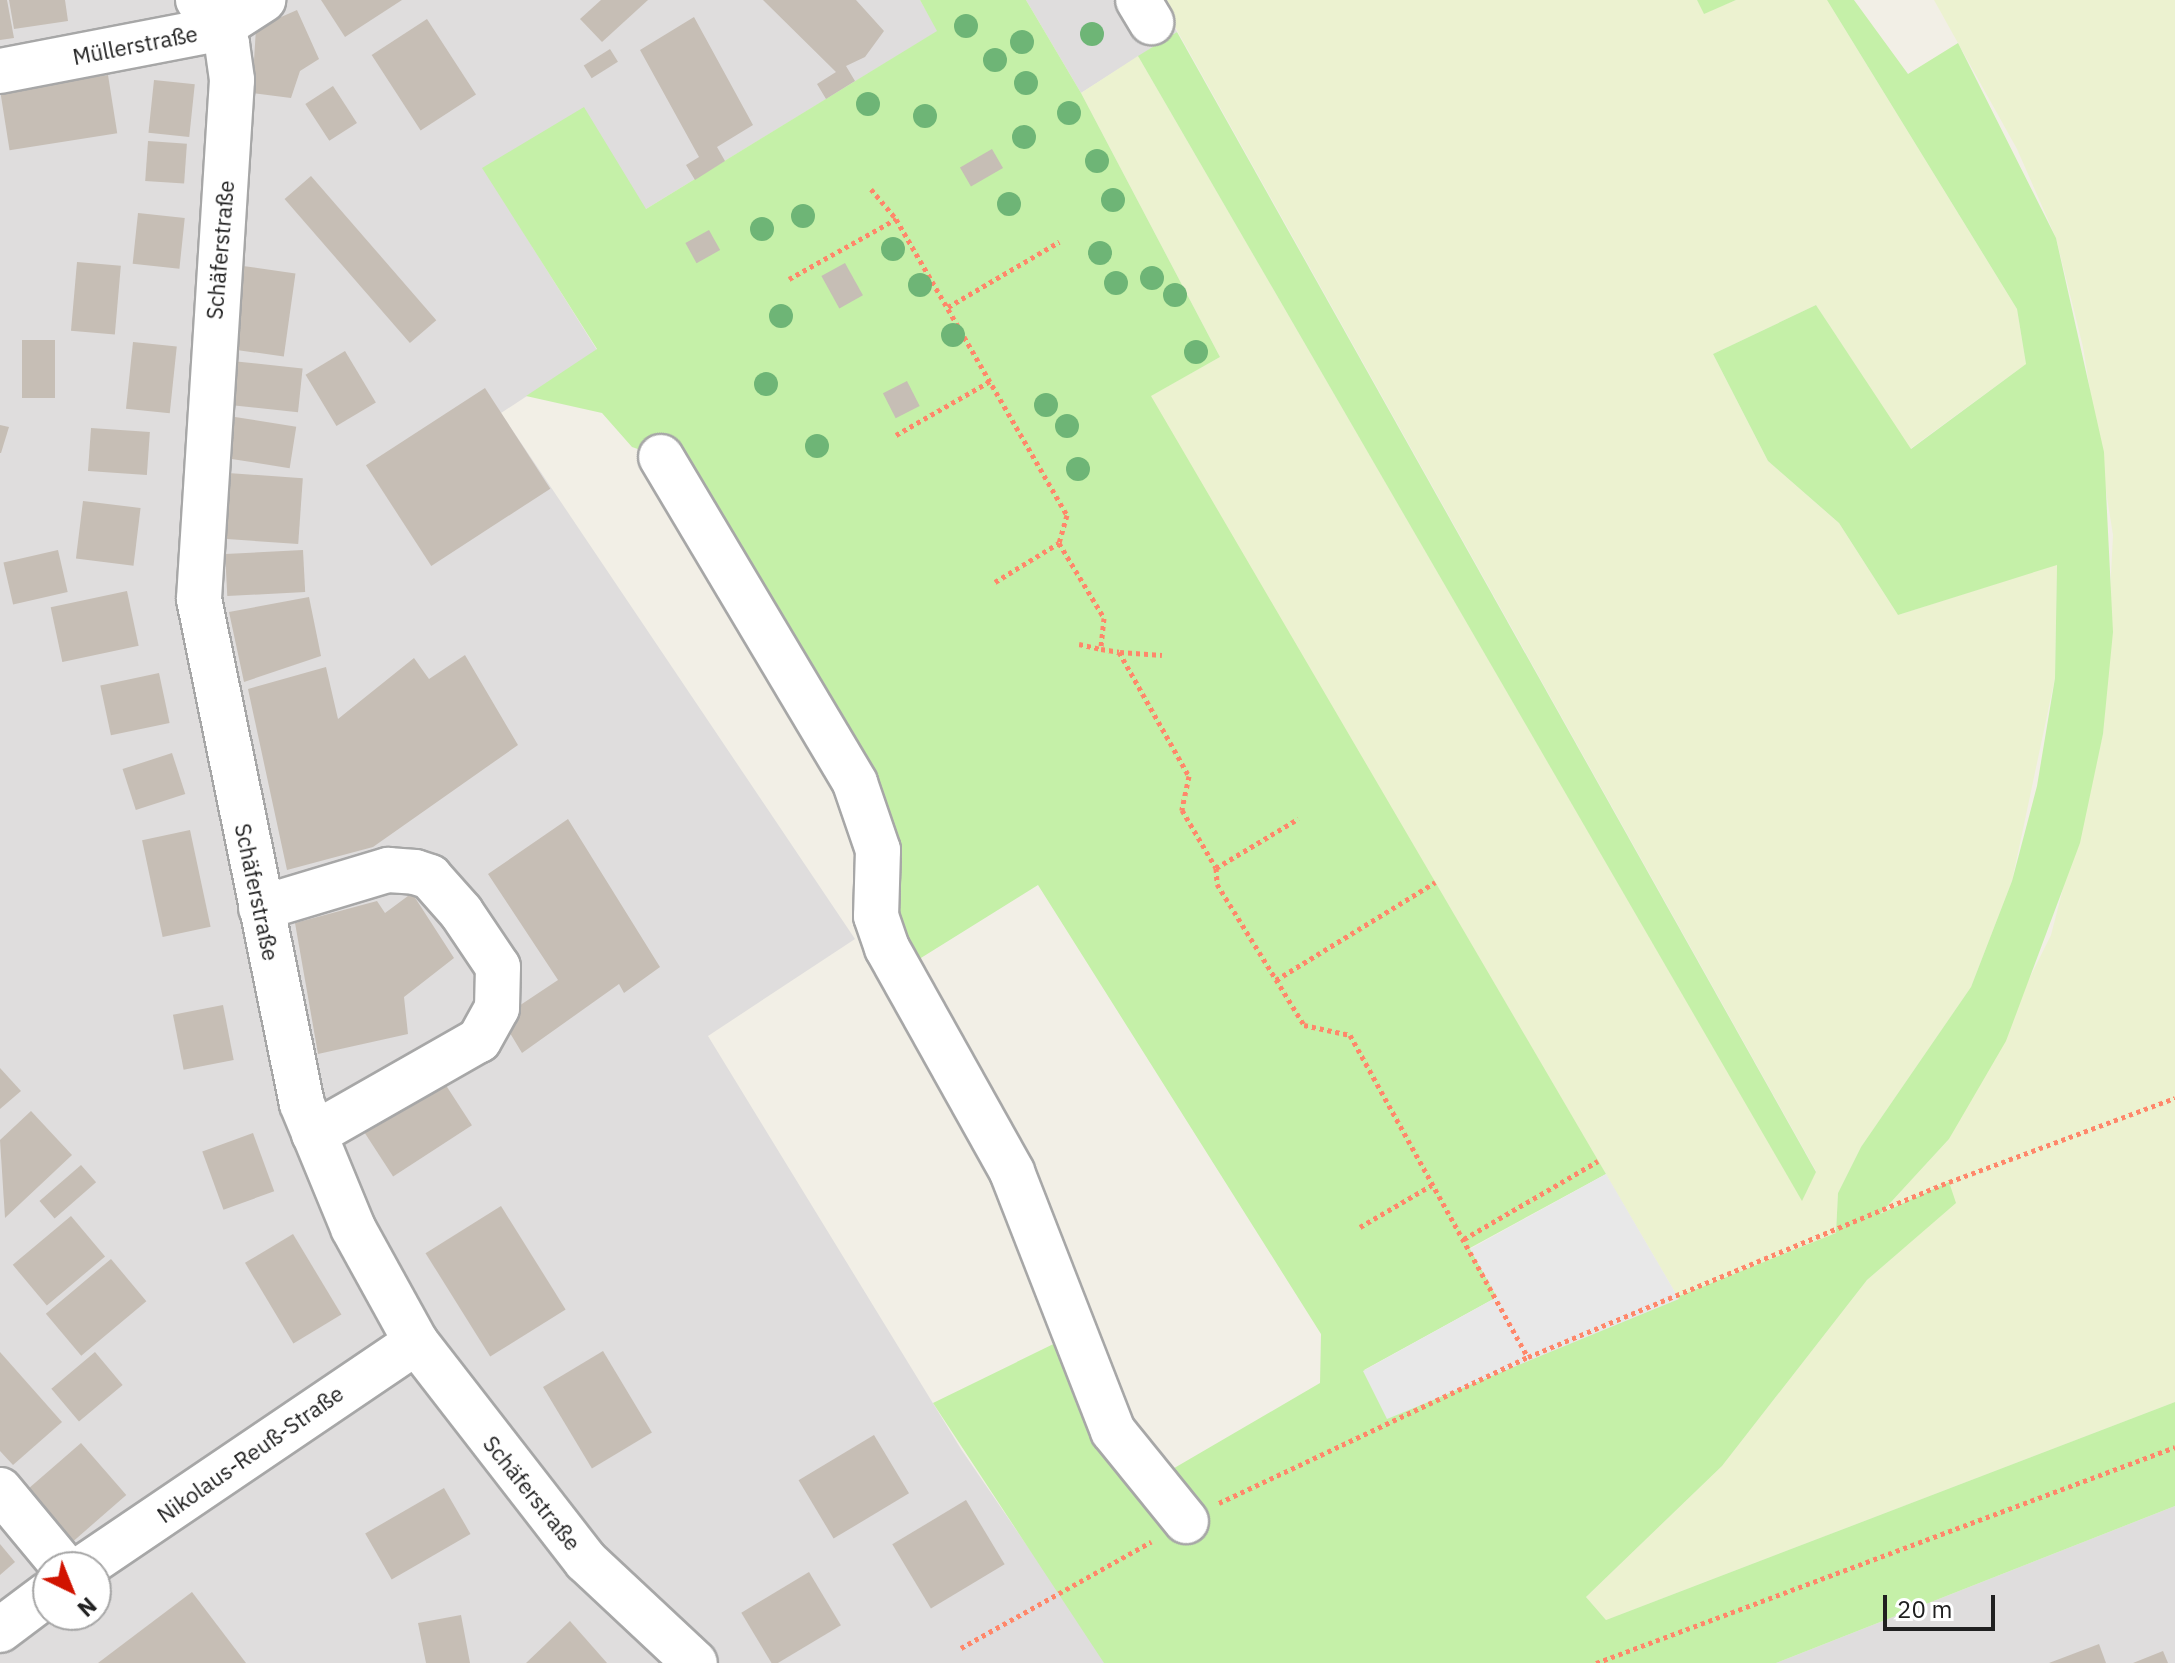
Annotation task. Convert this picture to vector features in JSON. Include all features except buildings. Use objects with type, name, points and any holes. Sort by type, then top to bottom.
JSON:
[{"type":"street","name":"Müllerstraße","points":[[0,71],[263,0]]},
{"type":"street","name":"Schäferstraße","points":[[208,14],[232,80],[199,599],[261,908],[314,1134],[353,1228],[416,1342],[586,1561],[695,1663]]},
{"type":"street","points":[[661,457],[855,783],[876,839],[876,916],[887,948],[1012,1172],[1113,1431],[1186,1521]]},
{"type":"street","points":[[261,908],[388,870],[415,872],[430,877],[498,967],[497,1008],[479,1040],[314,1134]]},
{"type":"street","name":"Nikolaus-Reuß-Straße","points":[[108,1551],[416,1342]]},
{"type":"street","points":[[0,1490],[51,1551]]},
{"type":"street","points":[[0,1630],[32,1606]]},
{"type":"path","points":[[871,189],[896,219],[992,380],[1067,515],[1059,543],[995,582]]},
{"type":"path","points":[[789,279],[896,219]]},
{"type":"path","points":[[948,307],[1059,242]]},
{"type":"path","points":[[896,435],[992,380]]},
{"type":"path","points":[[1059,543],[1104,618],[1101,649]]},
{"type":"path","points":[[1079,644],[1119,652],[1162,655]]},
{"type":"path","points":[[1119,652],[1189,776],[1182,810],[1216,868],[1217,884],[1304,1025],[1350,1035],[1528,1357]]},
{"type":"path","points":[[1216,868],[1298,819]]},
{"type":"path","points":[[1276,980],[1435,882]]},
{"type":"path","points":[[961,1648],[1186,1521],[1528,1357],[1949,1182],[2175,1098]]},
{"type":"path","points":[[1464,1239],[1598,1161]]},
{"type":"path","points":[[1360,1227],[1432,1185]]},
{"type":"path","points":[[1596,1663],[2175,1447]]},
{"type":"shaded area","points":[[0,0],[920,0],[938,31],[646,209],[483,168],[597,350],[501,413],[855,939],[708,1036],[961,1449],[1107,1663],[0,1663]]},
{"type":"shaded area","points":[[1026,0],[1160,0],[1177,32],[1081,93]]},
{"type":"shaded area","points":[[1606,1174],[1679,1299],[1387,1419],[1363,1371],[1497,1297],[1470,1249]]},
{"type":"shaded area","points":[[2175,1506],[2175,1663],[1776,1663]]},
{"type":"green space","points":[[920,0],[1026,0],[1081,93],[1220,357],[1151,396],[1606,1174],[1470,1248],[1497,1297],[1364,1370],[1528,1357],[1836,1233],[1838,1193],[1861,1147],[1971,987],[2012,881],[2037,786],[2055,678],[2057,565],[1898,615],[1839,523],[1768,461],[1713,354],[1816,305],[1911,449],[2026,364],[2017,309],[1827,0],[1854,0],[1908,74],[1958,43],[2056,238],[2104,452],[2113,632],[2103,734],[2080,843],[2006,1041],[1949,1139],[1880,1214],[1949,1182],[1956,1203],[1867,1280],[1722,1466],[1586,1597],[1606,1620],[2175,1402],[2175,1506],[1776,1663],[1104,1663],[933,1403],[1076,1333],[1152,1481],[1320,1383],[1321,1334],[1038,885],[900,971],[878,850],[661,457],[632,447],[602,413],[526,396],[597,349],[482,168],[584,107],[646,209],[937,31]]},
{"type":"green space","points":[[1160,0],[1697,0],[1704,13],[1736,0],[1827,0],[2017,309],[2026,364],[1910,449],[1816,305],[1713,354],[1768,461],[1839,523],[1898,615],[2057,564],[2055,678],[2012,881],[1971,987],[1861,1147],[1838,1193],[1836,1233],[1679,1299],[1150,396],[1220,357],[1081,93],[1138,56],[1802,1200],[1816,1171]]},
{"type":"green space","points":[[1697,0],[1736,0],[1704,14]]},
{"type":"green space","points":[[1934,0],[2175,0],[2175,1402],[1606,1620],[1586,1597],[1722,1466],[1867,1280],[1955,1203],[1878,1216],[1949,1139],[2051,935],[2103,734],[2113,535],[2083,347],[2056,238],[2017,149]]},
{"type":"green space","points":[[1177,32],[1816,1172],[1802,1201],[1138,56]]}]
